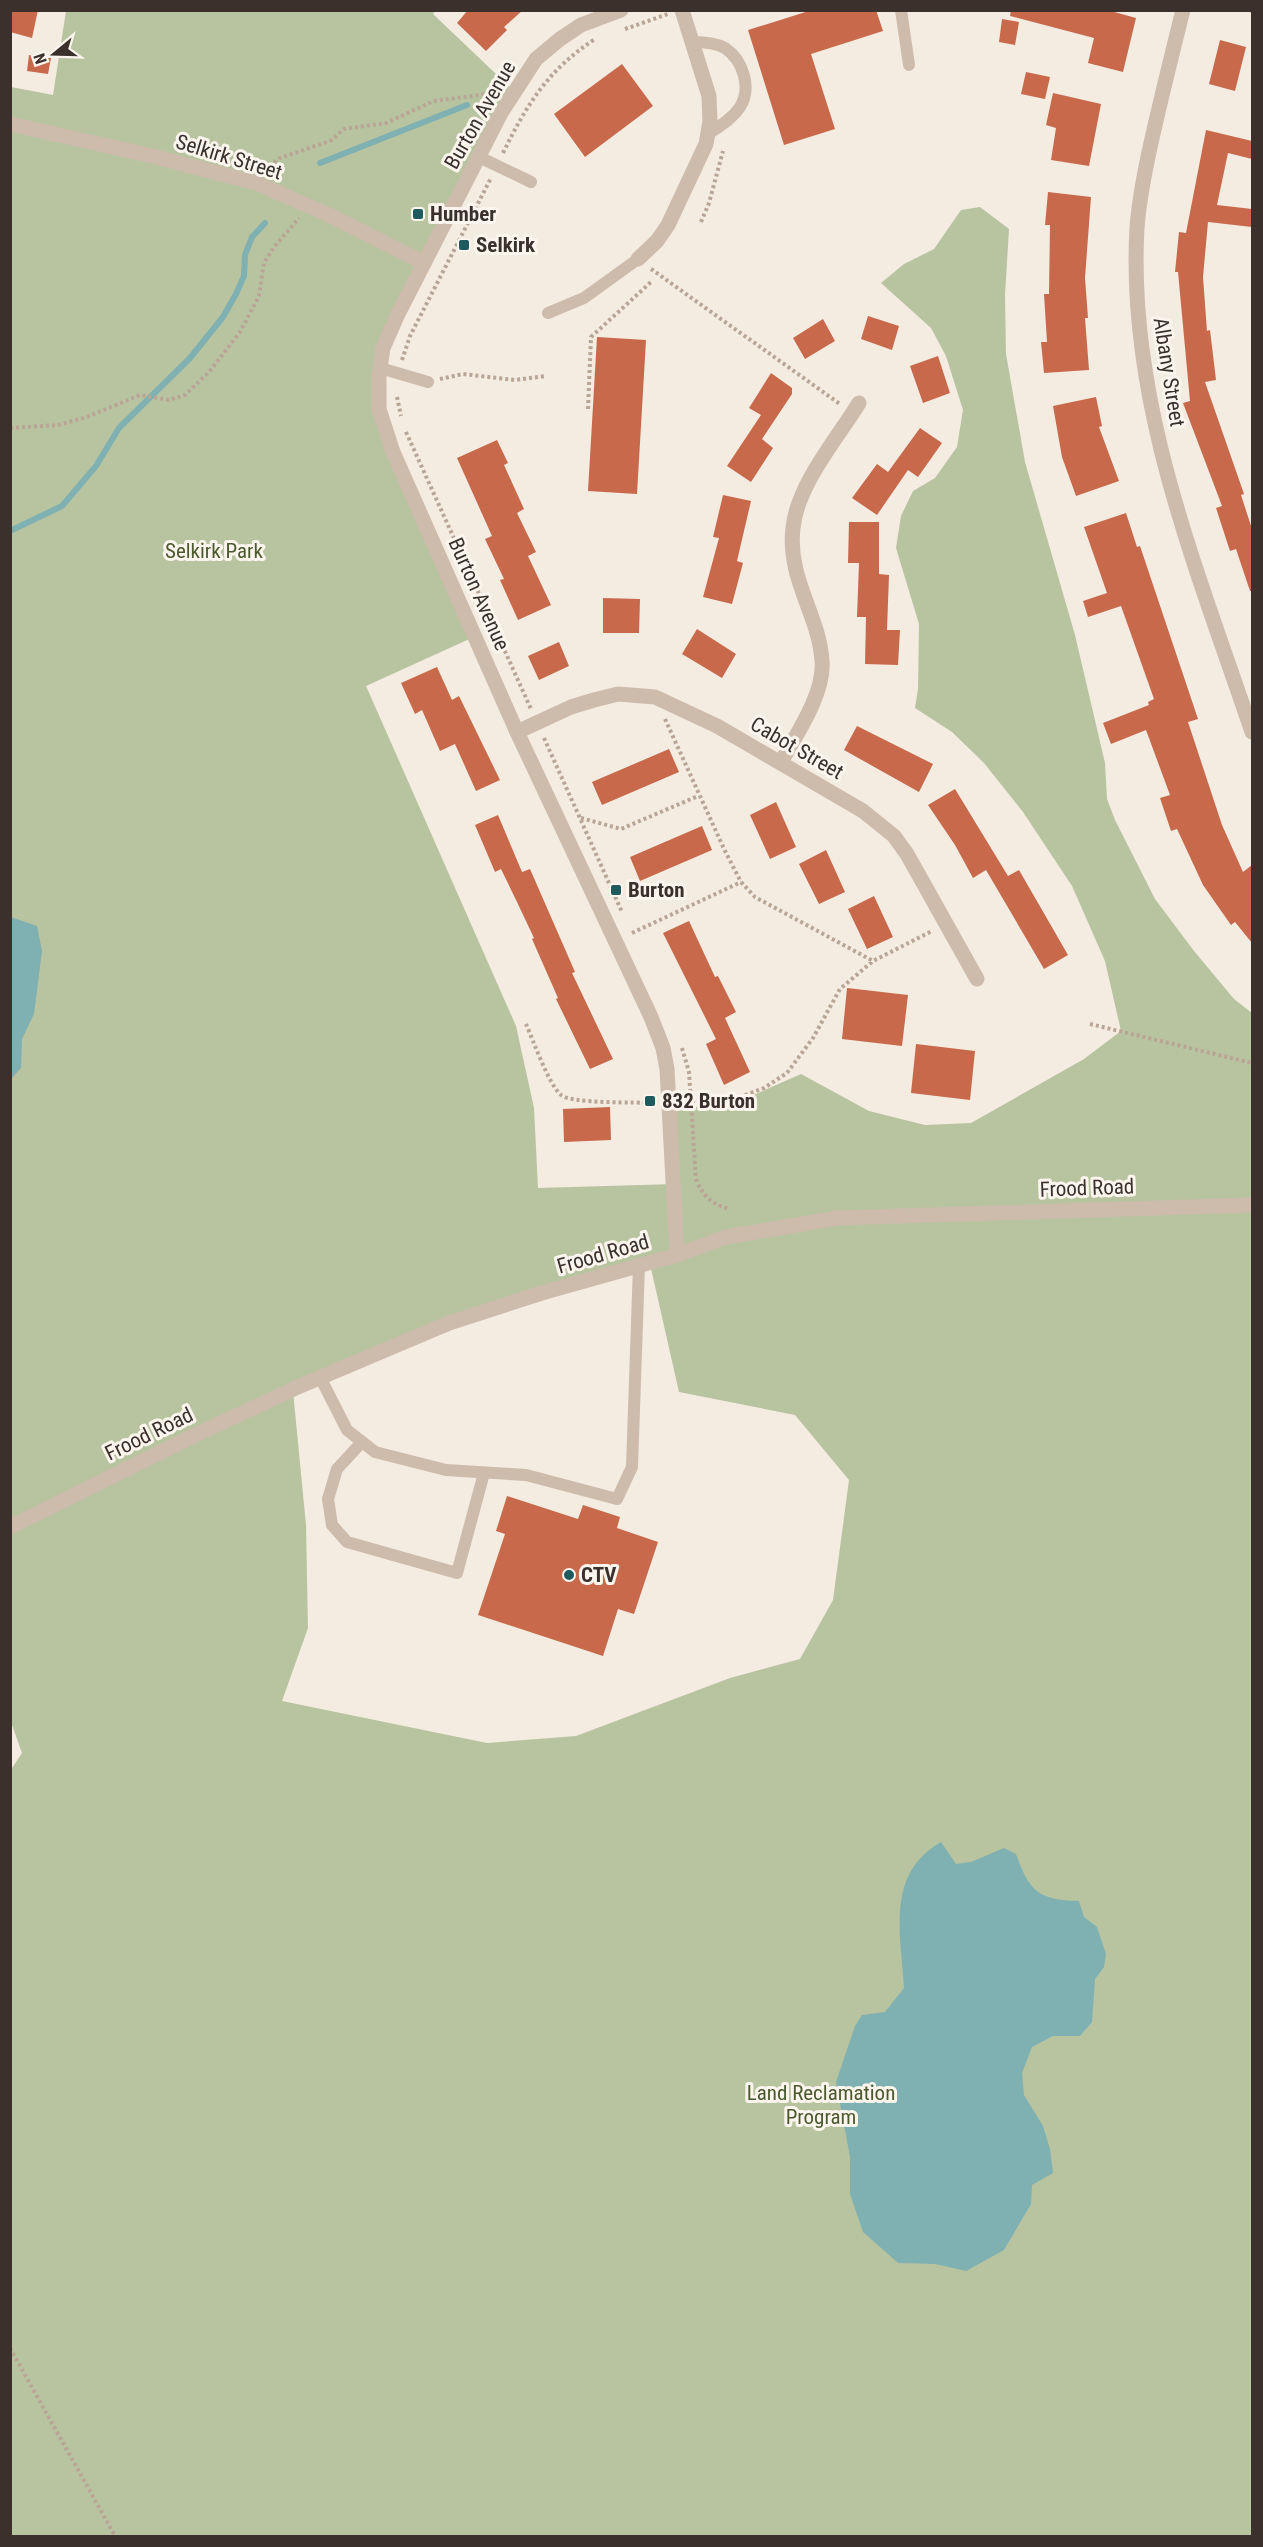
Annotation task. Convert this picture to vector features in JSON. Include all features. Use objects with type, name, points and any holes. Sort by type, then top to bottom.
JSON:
[{"type":"street","name":"Burton Avenue","points":[[621,10],[581,25],[560,39],[537,59],[504,108],[383,348],[379,409],[393,452],[517,732],[651,1017],[663,1048],[670,1104],[677,1255]]},
{"type":"street","points":[[638,260],[657,241],[668,225],[706,144],[708,134],[709,96],[693,42],[680,10]]},
{"type":"street","name":"Albany Street","points":[[1183,10],[1147,165],[1137,225],[1136,285],[1141,352],[1149,405],[1169,478],[1252,732]]},
{"type":"street","name":"Selkirk Street","points":[[10,124],[152,156],[265,187],[424,263]]},
{"type":"street","points":[[781,762],[809,711],[820,679],[822,663],[818,642],[793,565],[793,525],[798,505],[811,479],[856,408]]},
{"type":"street","name":"Cabot Street","points":[[517,732],[571,707],[618,694],[655,697],[717,726],[863,811],[894,836],[907,854],[977,979]]},
{"type":"street","name":"Frood Road","points":[[10,1527],[197,1434],[320,1377],[449,1323],[677,1255],[726,1237],[837,1218],[1252,1204]]},
{"type":"lane","points":[[901,10],[909,65]]},
{"type":"lane","points":[[693,42],[723,47],[737,59],[747,86],[742,104],[731,118],[708,134]]},
{"type":"lane","points":[[478,157],[531,182]]},
{"type":"lane","points":[[548,313],[584,298],[638,260]]},
{"type":"lane","points":[[380,368],[428,382]]},
{"type":"lane","points":[[320,1377],[347,1430],[375,1452],[446,1470],[526,1475],[617,1499],[632,1467],[639,1265]]},
{"type":"lane","points":[[362,1442],[338,1469],[328,1499],[332,1525],[347,1542],[457,1573],[484,1473]]},
{"type":"path","points":[[616,32],[680,10]]},
{"type":"path","points":[[402,420],[397,394],[398,374],[410,336],[520,119],[542,86],[569,56],[595,39],[606,36]]},
{"type":"path","points":[[265,187],[272,165],[280,158],[330,141],[344,129],[386,123],[434,101],[487,94],[504,108]]},
{"type":"path","points":[[701,222],[709,203],[731,118]]},
{"type":"path","points":[[10,428],[58,425],[87,417],[140,395],[169,400],[185,395],[209,372],[240,332],[259,296],[264,263],[274,247],[309,207]]},
{"type":"path","points":[[638,260],[856,408]]},
{"type":"path","points":[[588,409],[591,338],[651,282]]},
{"type":"path","points":[[428,382],[463,374],[515,380],[546,376]]},
{"type":"path","points":[[406,430],[637,943]]},
{"type":"path","points":[[655,697],[698,796],[741,882],[755,897],[769,906],[873,961]]},
{"type":"path","points":[[580,818],[621,829],[698,796]]},
{"type":"path","points":[[632,933],[741,882]]},
{"type":"path","points":[[692,1103],[732,1100],[764,1088],[787,1073],[813,1038],[840,989],[873,961],[946,924]]},
{"type":"path","points":[[526,1024],[555,1087],[563,1096],[580,1100],[670,1104]]},
{"type":"path","points":[[1090,1024],[1252,1063]]},
{"type":"path","points":[[681,1044],[689,1071],[696,1179],[700,1191],[718,1206],[730,1209]]},
{"type":"path","points":[[10,2348],[115,2536]]},
{"type":"green space","points":[[436,10],[433,14],[515,92],[385,348],[380,409],[476,636],[366,686],[516,1026],[534,1108],[538,1188],[675,1184],[671,1108],[731,1105],[801,1074],[869,1111],[925,1125],[971,1123],[1084,1059],[1121,1031],[1105,961],[1072,886],[1023,812],[984,763],[952,732],[915,708],[918,689],[919,624],[896,548],[901,516],[913,491],[935,478],[957,447],[963,410],[946,356],[931,328],[881,283],[904,264],[934,249],[961,210],[980,207],[1009,229],[1005,295],[1006,354],[1025,462],[1075,635],[1105,763],[1107,799],[1115,820],[1155,899],[1234,999],[1252,1013],[1252,2536],[11,2536],[10,1771],[22,1753],[11,1722],[11,87],[53,95],[66,11]],"holes":[[[650,1264],[679,1392],[795,1415],[849,1480],[833,1600],[800,1659],[730,1678],[576,1736],[487,1743],[282,1701],[308,1628],[306,1525],[293,1391],[546,1293]]]},
{"type":"water","points":[[11,917],[37,926],[42,951],[34,1014],[22,1039],[21,1068],[11,1079]]},
{"type":"water","points":[[941,1842],[956,1864],[971,1862],[1004,1848],[1016,1854],[1026,1877],[1037,1891],[1054,1898],[1079,1901],[1084,1917],[1097,1927],[1106,1954],[1104,1967],[1095,1979],[1092,2022],[1080,2036],[1053,2036],[1032,2047],[1022,2073],[1024,2095],[1043,2126],[1050,2149],[1053,2173],[1032,2185],[1031,2204],[1004,2250],[966,2271],[935,2264],[898,2263],[863,2232],[850,2194],[850,2157],[836,2082],[855,2026],[862,2015],[885,2012],[904,1988],[900,1907],[904,1888],[911,1871],[923,1855]]},
{"type":"building","points":[[10,10],[38,10],[32,38],[10,32]]},
{"type":"building","points":[[468,10],[523,10],[504,27],[507,30],[486,51],[457,23]]},
{"type":"building","points":[[812,10],[876,10],[883,31],[811,54],[835,129],[784,145],[748,30]]},
{"type":"building","points":[[1011,10],[1107,10],[1136,18],[1123,72],[1088,63],[1094,38],[1010,16]]},
{"type":"building","points":[[1002,19],[1019,22],[1015,45],[999,42]]},
{"type":"building","points":[[1220,40],[1246,47],[1235,91],[1209,84]]},
{"type":"building","points":[[29,55],[51,58],[48,74],[27,71]]},
{"type":"building","points":[[622,64],[653,106],[585,157],[554,114]]},
{"type":"building","points":[[1026,72],[1050,77],[1045,99],[1021,94]]},
{"type":"building","points":[[1053,93],[1101,104],[1089,166],[1051,160],[1056,128],[1046,125]]},
{"type":"building","points":[[1206,130],[1252,141],[1252,159],[1228,153],[1217,205],[1252,209],[1252,227],[1208,222],[1203,277],[1207,331],[1210,330],[1216,380],[1205,382],[1244,494],[1241,495],[1252,529],[1252,591],[1250,591],[1236,549],[1230,551],[1216,508],[1222,506],[1183,403],[1190,401],[1178,272],[1175,272],[1179,232],[1186,233]]},
{"type":"building","points":[[1048,192],[1091,197],[1085,278],[1089,370],[1044,373],[1041,342],[1047,342],[1044,294],[1049,294],[1050,225],[1045,225]]},
{"type":"building","points":[[868,316],[899,326],[892,350],[861,339]]},
{"type":"building","points":[[823,319],[835,341],[805,359],[793,338]]},
{"type":"building","points":[[597,337],[646,340],[637,494],[588,491]]},
{"type":"building","points":[[938,356],[950,393],[923,403],[910,366]]},
{"type":"building","points":[[771,373],[792,388],[792,394],[762,439],[773,448],[751,482],[727,466],[761,415],[749,408]]},
{"type":"building","points":[[1096,397],[1102,426],[1099,427],[1119,481],[1076,496],[1062,457],[1053,406]]},
{"type":"building","points":[[920,428],[942,443],[918,477],[908,470],[877,515],[852,498],[877,464],[888,472]]},
{"type":"building","points":[[497,440],[508,463],[504,465],[524,509],[517,513],[536,552],[528,556],[551,605],[518,620],[500,580],[504,579],[485,539],[492,536],[457,458]]},
{"type":"building","points":[[723,495],[751,501],[737,561],[743,563],[732,604],[703,597],[719,538],[713,537]]},
{"type":"building","points":[[1126,513],[1137,547],[1140,546],[1198,719],[1188,722],[1222,825],[1243,872],[1252,865],[1252,943],[1235,922],[1231,925],[1203,885],[1177,829],[1171,831],[1160,798],[1170,795],[1146,730],[1111,744],[1103,723],[1149,705],[1148,702],[1154,699],[1121,606],[1088,617],[1083,601],[1107,593],[1084,527]]},
{"type":"building","points":[[849,522],[879,522],[879,574],[889,575],[887,630],[900,630],[898,665],[865,664],[866,617],[857,617],[859,563],[848,563]]},
{"type":"building","points":[[603,598],[640,599],[639,633],[603,633]]},
{"type":"building","points":[[697,629],[736,654],[722,678],[682,654]]},
{"type":"building","points":[[559,642],[569,666],[539,680],[528,656]]},
{"type":"building","points":[[437,667],[452,700],[459,696],[500,780],[476,791],[455,744],[440,751],[422,710],[415,714],[401,683]]},
{"type":"building","points":[[857,726],[933,764],[919,792],[844,750]]},
{"type":"building","points":[[669,749],[679,772],[602,805],[592,782]]},
{"type":"building","points":[[955,789],[1008,876],[1019,870],[1068,955],[1044,969],[986,870],[973,878],[955,845],[928,805]]},
{"type":"building","points":[[776,802],[796,847],[770,859],[750,815]]},
{"type":"building","points":[[498,815],[522,872],[530,869],[575,972],[572,973],[613,1059],[590,1069],[556,999],[558,998],[532,939],[534,938],[501,869],[495,872],[475,825]]},
{"type":"building","points":[[702,826],[712,850],[640,881],[630,857]]},
{"type":"building","points":[[826,850],[845,892],[819,904],[799,864]]},
{"type":"building","points":[[874,896],[893,937],[867,949],[848,909]]},
{"type":"building","points":[[689,921],[715,977],[718,976],[736,1012],[725,1018],[750,1072],[724,1085],[706,1044],[716,1039],[663,933]]},
{"type":"building","points":[[847,988],[908,995],[902,1046],[842,1039]]},
{"type":"building","points":[[916,1044],[975,1051],[970,1100],[911,1093]]},
{"type":"building","points":[[610,1107],[611,1140],[564,1142],[563,1109]]},
{"type":"building","name":"CTV","points":[[507,1496],[578,1519],[583,1505],[620,1517],[617,1528],[658,1542],[634,1614],[618,1609],[603,1656],[478,1615],[505,1534],[496,1531]]},
{"type":"waterway","points":[[320,163],[467,105]]},
{"type":"waterway","points":[[10,531],[62,506],[96,466],[119,428],[190,358],[223,317],[236,294],[244,276],[245,255],[252,237],[265,223]]},
{"type":"place","name":"Humber","points":[[418,214]]},
{"type":"place","name":"Selkirk","points":[[464,245]]},
{"type":"place","name":"Burton","points":[[616,890]]},
{"type":"place","name":"832 Burton","points":[[650,1101]]},
{"type":"place","name":"CTV","points":[[569,1575]]},
{"type":"park label","name":"Selkirk Park","points":[[214,551]]},
{"type":"park label","name":"Land Reclamation Program","points":[[821,2105]]}]
